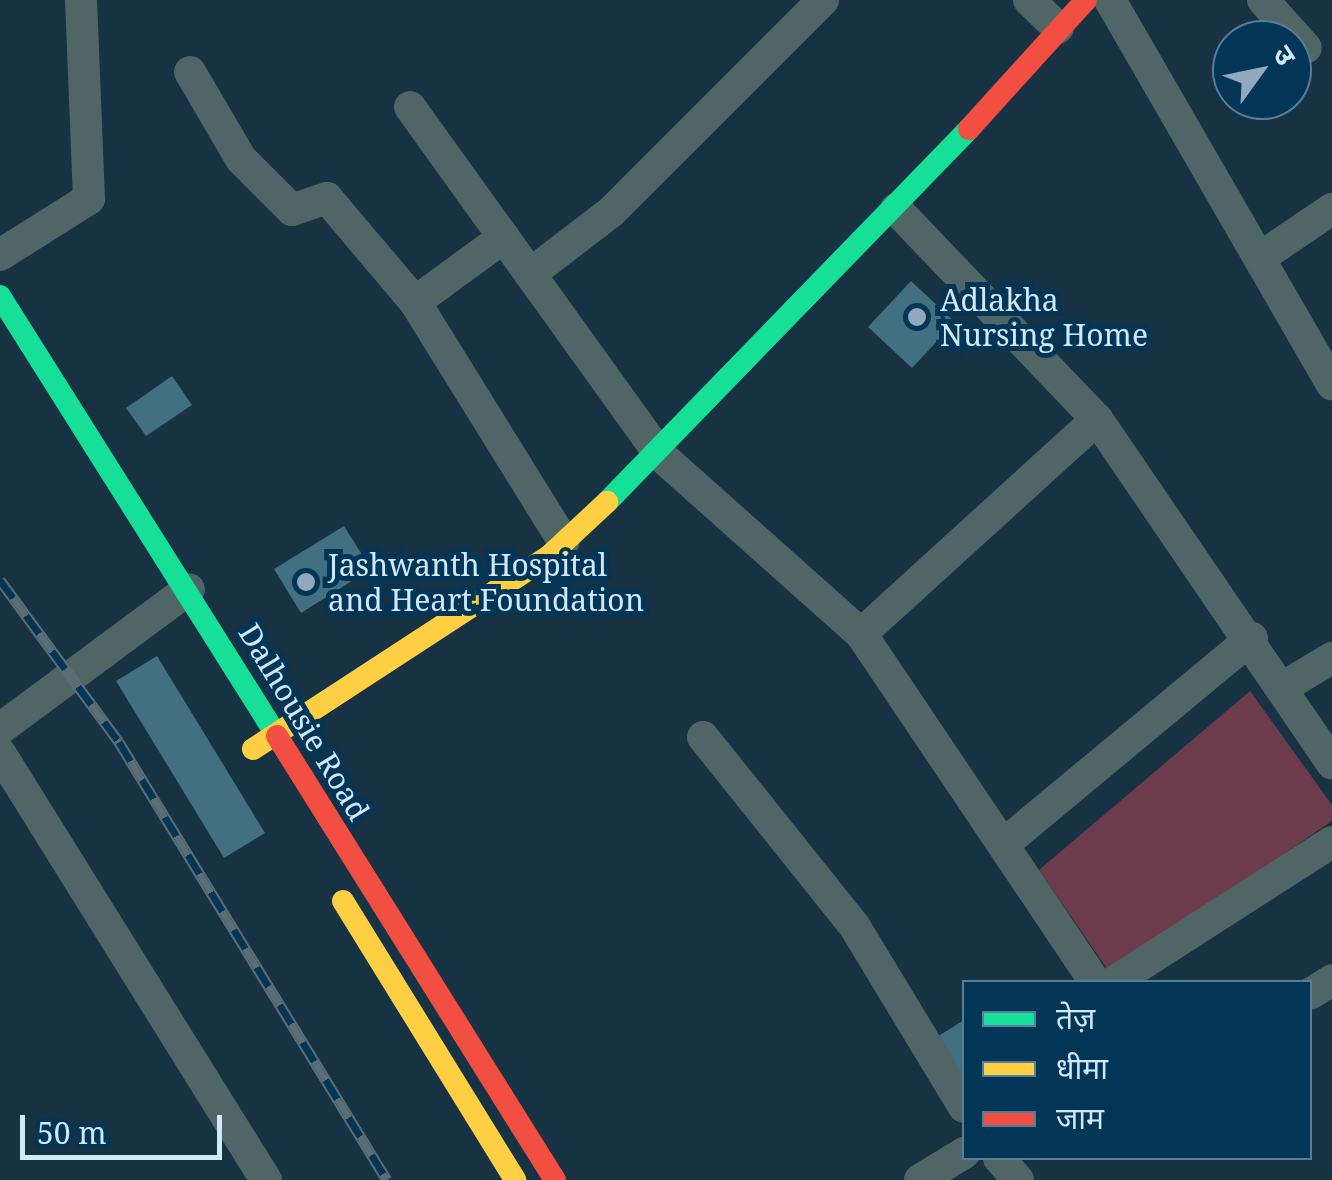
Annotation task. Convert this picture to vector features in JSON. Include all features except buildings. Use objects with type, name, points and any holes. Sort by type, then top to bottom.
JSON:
[{"type":"street","points":[[0,255],[89,199],[82,0]]},
{"type":"street","points":[[530,274],[611,212],[823,0]]},
{"type":"street","points":[[1029,0],[1058,28]]},
{"type":"street","points":[[253,749],[564,542],[659,454],[896,209],[1086,0]]},
{"type":"street","points":[[1110,0],[1332,384]]},
{"type":"street","points":[[1263,0],[1281,20]]},
{"type":"street","points":[[190,72],[242,160],[292,210],[327,198],[415,302],[564,542]]},
{"type":"street","points":[[410,106],[659,454],[861,634],[1005,842],[1094,980]]},
{"type":"street","points":[[896,209],[1097,419],[1285,686],[1332,763]]},
{"type":"street","points":[[1261,257],[1332,209]]},
{"type":"street","points":[[415,302],[504,238]]},
{"type":"street","name":"Dalhousie Road","points":[[0,296],[170,601],[274,735],[555,1180]]},
{"type":"street","points":[[861,634],[1097,419]]},
{"type":"street","points":[[0,729],[170,601]]},
{"type":"street","points":[[1005,842],[1252,638]]},
{"type":"street","points":[[1285,686],[1332,658]]},
{"type":"street","points":[[703,737],[855,927],[962,1104]]},
{"type":"street","points":[[0,752],[266,1180]]},
{"type":"street","points":[[1117,980],[1332,842]]},
{"type":"street","points":[[330,878],[515,1180]]},
{"type":"street","points":[[920,1180],[962,1154]]},
{"type":"street","points":[[1001,1160],[1018,1180]]},
{"type":"shaded area","points":[[1250,691],[1332,805],[1332,821],[1110,973],[1039,870]]},
{"type":"railway","points":[[0,580],[119,742],[387,1180]]},
{"type":"traffic: fast","points":[[607,502],[969,129]]},
{"type":"traffic: fast","points":[[0,296],[277,736]]},
{"type":"traffic: slow","points":[[253,749],[548,557],[607,502]]},
{"type":"traffic: slow","points":[[343,901],[515,1180]]},
{"type":"traffic: jam","points":[[969,129],[1086,0]]},
{"type":"traffic: jam","points":[[277,736],[555,1180]]},
{"type":"place","name":"Adlakha Nursing Home","points":[[917,317]]},
{"type":"place","name":"Jashwanth Hospital and Heart Foundation","points":[[306,582]]}]
